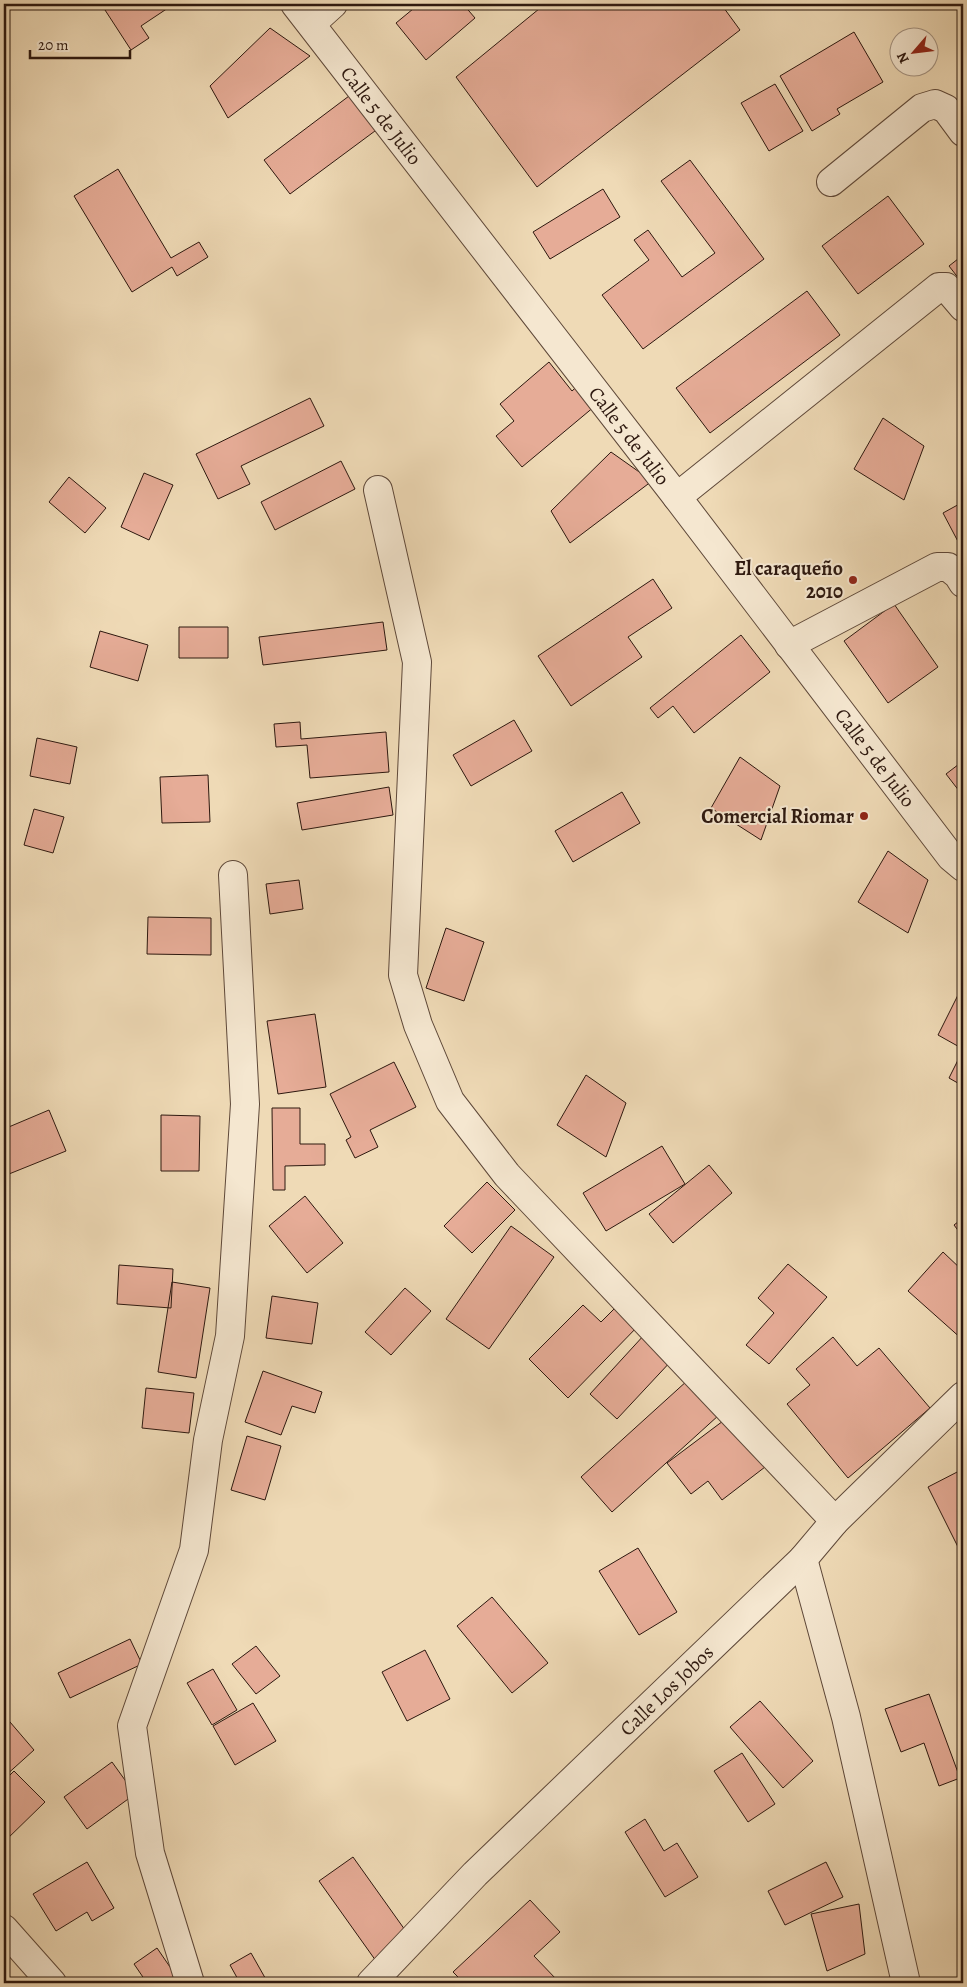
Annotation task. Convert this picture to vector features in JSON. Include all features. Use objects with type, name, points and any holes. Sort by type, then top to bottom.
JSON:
[{"type":"street","points":[[304,14],[334,4]]},
{"type":"street","name":"Calle 5 de Julio","points":[[304,14],[951,856],[963,867]]},
{"type":"street","points":[[830,182],[922,108],[935,104],[946,109],[963,132]]},
{"type":"street","points":[[677,497],[939,287],[946,287],[963,307]]},
{"type":"street","points":[[378,490],[417,662],[403,974],[418,1025],[450,1101],[507,1175],[836,1521]]},
{"type":"street","points":[[789,645],[937,567],[948,567],[958,575],[963,583]]},
{"type":"street","points":[[190,1983],[150,1853],[132,1726],[194,1550],[208,1440],[230,1336],[245,1104],[233,875]]},
{"type":"street","name":"Calle Los Jobos","points":[[371,1983],[475,1874],[803,1558],[836,1521],[963,1396]]},
{"type":"street","points":[[803,1558],[846,1717],[906,1983]]},
{"type":"street","points":[[4,1929],[52,1983]]},
{"type":"building","points":[[114,4],[174,4],[141,26],[149,38],[131,50],[105,10]]},
{"type":"building","points":[[419,4],[463,4],[475,18],[426,60],[396,23]]},
{"type":"building","points":[[545,4],[721,4],[740,30],[537,187],[456,77]]},
{"type":"building","points":[[270,28],[310,56],[228,118],[210,86]]},
{"type":"building","points":[[854,32],[883,82],[837,109],[840,114],[812,131],[780,76]]},
{"type":"building","points":[[775,84],[803,131],[769,151],[741,103]]},
{"type":"building","points":[[353,93],[379,128],[290,194],[264,160]]},
{"type":"building","points":[[690,160],[764,259],[643,349],[602,295],[649,260],[634,240],[648,230],[682,277],[715,253],[661,181]]},
{"type":"building","points":[[118,169],[171,258],[199,242],[208,257],[177,276],[172,267],[132,292],[74,196]]},
{"type":"building","points":[[603,189],[620,217],[550,259],[533,232]]},
{"type":"building","points":[[888,196],[924,244],[858,294],[822,246]]},
{"type":"building","points":[[963,255],[963,284],[949,266]]},
{"type":"building","points":[[807,291],[840,335],[710,433],[676,388]]},
{"type":"building","points":[[549,362],[572,391],[584,380],[601,401],[522,467],[496,436],[514,421],[500,404]]},
{"type":"building","points":[[310,398],[324,426],[241,466],[250,484],[218,499],[196,454]]},
{"type":"building","points":[[883,418],[924,446],[904,500],[854,469]]},
{"type":"building","points":[[611,452],[652,481],[570,543],[551,511]]},
{"type":"building","points":[[341,461],[355,489],[275,530],[261,502]]},
{"type":"building","points":[[144,473],[173,485],[149,540],[121,527]]},
{"type":"building","points":[[69,477],[106,508],[85,533],[49,502]]},
{"type":"building","points":[[963,502],[963,551],[943,513]]},
{"type":"building","points":[[653,579],[672,608],[628,637],[642,657],[571,706],[538,656]]},
{"type":"building","points":[[894,604],[938,667],[888,703],[844,641]]},
{"type":"building","points":[[383,622],[387,650],[263,665],[259,637]]},
{"type":"building","points":[[179,627],[228,627],[228,658],[179,658]]},
{"type":"building","points":[[100,631],[148,645],[138,681],[90,667]]},
{"type":"building","points":[[741,635],[770,672],[694,733],[673,706],[658,718],[650,708]]},
{"type":"building","points":[[514,720],[532,751],[471,786],[453,755]]},
{"type":"building","points":[[300,722],[301,739],[386,732],[389,772],[310,778],[307,745],[276,747],[274,724]]},
{"type":"building","points":[[37,738],[77,747],[70,784],[30,776]]},
{"type":"building","points":[[740,757],[780,786],[761,840],[711,808]]},
{"type":"building","points":[[963,761],[963,796],[946,774]]},
{"type":"building","points":[[208,775],[210,822],[162,823],[160,777]]},
{"type":"building","points":[[389,787],[393,815],[302,830],[297,803]]},
{"type":"building","points":[[622,792],[640,823],[573,862],[555,831]]},
{"type":"building","points":[[34,809],[64,817],[53,853],[24,845]]},
{"type":"building","points":[[888,851],[928,880],[908,933],[858,902]]},
{"type":"building","points":[[299,880],[303,909],[270,914],[266,884]]},
{"type":"building","points":[[148,917],[211,918],[211,955],[147,954]]},
{"type":"building","points":[[446,928],[484,942],[464,1001],[426,988]]},
{"type":"building","points":[[963,985],[963,1049],[938,1035]]},
{"type":"building","points":[[315,1014],[326,1087],[278,1094],[267,1021]]},
{"type":"building","points":[[963,1050],[963,1086],[949,1078]]},
{"type":"building","points":[[394,1062],[416,1107],[370,1130],[378,1147],[355,1158],[346,1140],[351,1137],[330,1094]]},
{"type":"building","points":[[586,1075],[626,1103],[606,1157],[557,1125]]},
{"type":"building","points":[[272,1108],[300,1108],[300,1144],[325,1144],[325,1165],[285,1166],[285,1190],[273,1190]]},
{"type":"building","points":[[49,1110],[66,1151],[4,1176],[4,1129]]},
{"type":"building","points":[[161,1115],[200,1116],[199,1171],[161,1171]]},
{"type":"building","points":[[662,1146],[685,1184],[606,1231],[583,1193]]},
{"type":"building","points":[[709,1165],[732,1193],[673,1243],[649,1214]]},
{"type":"building","points":[[487,1182],[515,1210],[472,1253],[444,1226]]},
{"type":"building","points":[[305,1196],[343,1243],[307,1273],[269,1226]]},
{"type":"building","points":[[963,1218],[963,1237],[954,1225]]},
{"type":"building","points":[[511,1226],[554,1257],[489,1349],[446,1319]]},
{"type":"building","points":[[943,1252],[963,1271],[963,1340],[908,1291]]},
{"type":"building","points":[[788,1264],[827,1297],[769,1364],[746,1345],[774,1313],[758,1298]]},
{"type":"building","points":[[119,1265],[173,1269],[171,1308],[117,1304]]},
{"type":"building","points":[[172,1282],[210,1288],[196,1378],[158,1372]]},
{"type":"building","points":[[405,1288],[431,1311],[391,1355],[365,1332]]},
{"type":"building","points":[[272,1296],[318,1303],[312,1344],[266,1338]]},
{"type":"building","points":[[621,1302],[641,1323],[568,1398],[529,1359],[583,1305],[601,1322]]},
{"type":"building","points":[[645,1334],[673,1359],[617,1419],[590,1394]]},
{"type":"building","points":[[833,1337],[857,1366],[879,1348],[930,1408],[848,1478],[787,1404],[810,1385],[796,1369]]},
{"type":"building","points":[[263,1371],[322,1392],[315,1413],[292,1406],[281,1435],[245,1422]]},
{"type":"building","points":[[688,1380],[719,1415],[612,1512],[581,1477]]},
{"type":"building","points":[[146,1388],[194,1393],[189,1433],[142,1428]]},
{"type":"building","points":[[727,1418],[765,1467],[722,1500],[708,1481],[691,1494],[667,1463]]},
{"type":"building","points":[[247,1436],[281,1446],[265,1500],[231,1490]]},
{"type":"building","points":[[963,1469],[963,1557],[928,1487]]},
{"type":"building","points":[[638,1548],[677,1612],[639,1635],[599,1571]]},
{"type":"building","points":[[492,1597],[548,1663],[512,1693],[457,1626]]},
{"type":"building","points":[[130,1639],[142,1664],[70,1698],[58,1673]]},
{"type":"building","points":[[256,1646],[280,1676],[256,1694],[232,1664]]},
{"type":"building","points":[[425,1650],[450,1699],[407,1721],[382,1672]]},
{"type":"building","points":[[213,1669],[237,1710],[212,1725],[187,1683]]},
{"type":"building","points":[[929,1694],[960,1778],[939,1786],[924,1743],[901,1752],[885,1709]]},
{"type":"building","points":[[760,1701],[813,1761],[783,1788],[730,1727]]},
{"type":"building","points":[[253,1703],[276,1741],[235,1765],[213,1726]]},
{"type":"building","points":[[4,1715],[34,1750],[4,1777]]},
{"type":"building","points":[[742,1753],[775,1804],[748,1822],[714,1771]]},
{"type":"building","points":[[112,1762],[135,1794],[87,1829],[64,1797]]},
{"type":"building","points":[[14,1771],[45,1802],[4,1842],[4,1781]]},
{"type":"building","points":[[645,1819],[664,1851],[677,1843],[698,1877],[665,1897],[625,1832]]},
{"type":"building","points":[[353,1857],[410,1937],[376,1961],[319,1881]]},
{"type":"building","points":[[87,1862],[114,1908],[92,1921],[87,1912],[56,1931],[33,1894]]},
{"type":"building","points":[[826,1862],[843,1897],[785,1925],[768,1891]]},
{"type":"building","points":[[530,1900],[560,1932],[534,1956],[557,1980],[553,1983],[464,1983],[453,1972]]},
{"type":"building","points":[[859,1904],[865,1954],[827,1971],[811,1914]]},
{"type":"building","points":[[157,1948],[181,1983],[147,1983],[134,1964]]},
{"type":"building","points":[[251,1953],[268,1983],[240,1983],[230,1965]]},
{"type":"place","name":"El caraqueño 2010","points":[[853,580]]},
{"type":"place","name":"Comercial Riomar","points":[[864,816]]}]
